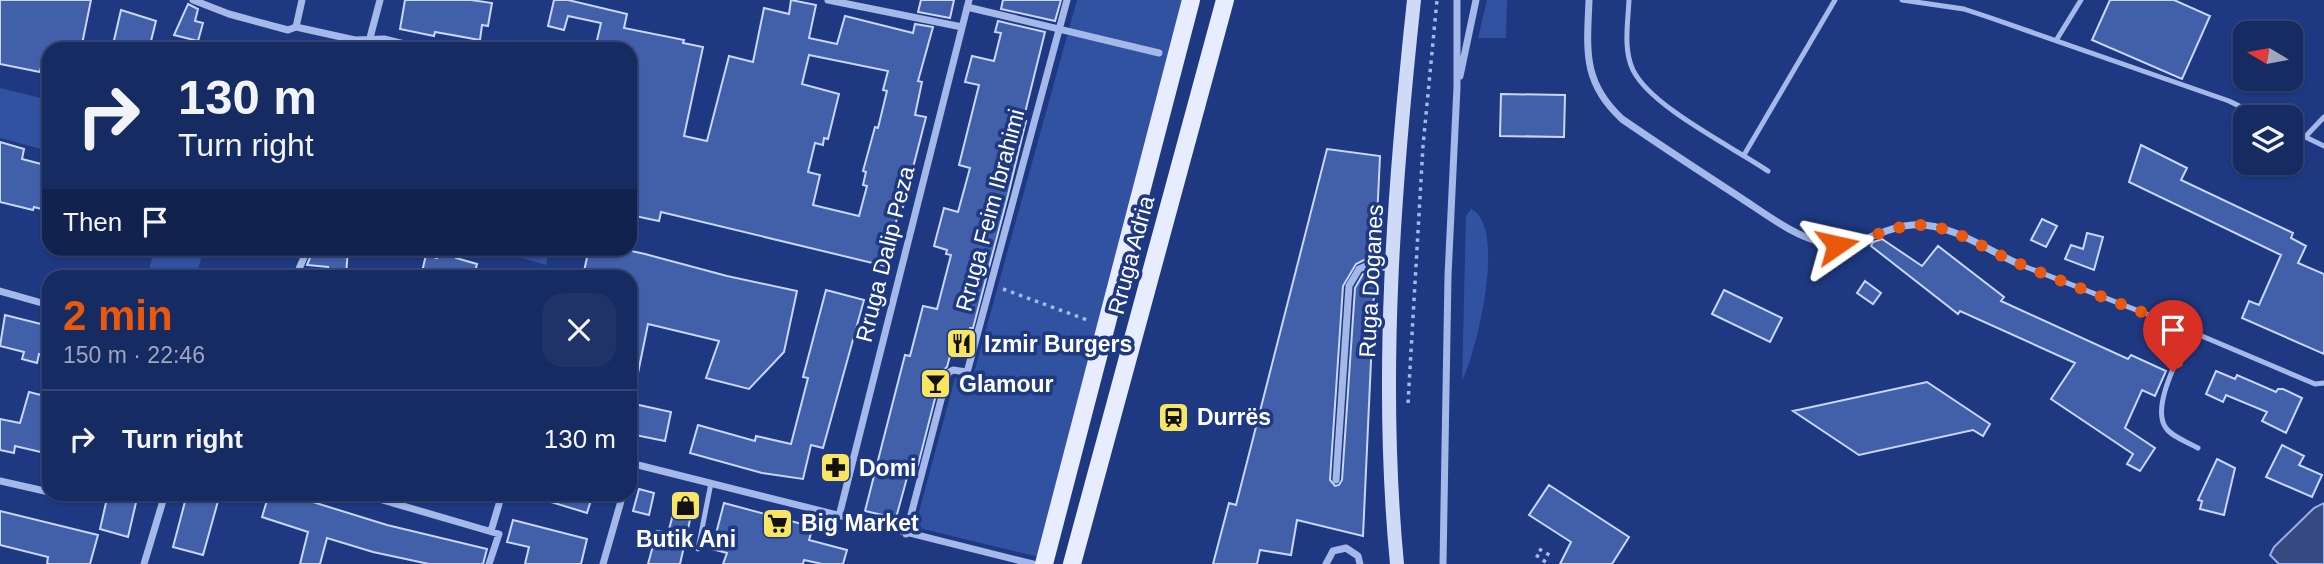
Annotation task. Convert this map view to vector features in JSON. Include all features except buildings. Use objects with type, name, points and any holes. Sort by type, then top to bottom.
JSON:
[{"type":"main road","name":"Rruga Adria","points":[[1044,564],[1191,0]]},
{"type":"main road","name":"Rruga Adria","points":[[1072,564],[1226,0]]},
{"type":"main road","name":"Ruga Doganes","points":[[1397,564],[1390,448],[1390,339],[1401,142],[1414,0]]},
{"type":"street","points":[[193,0],[288,30],[296,27],[355,40],[384,39],[396,42]]},
{"type":"street","points":[[296,27],[302,0]]},
{"type":"street","points":[[369,42],[380,0]]},
{"type":"street","points":[[828,0],[962,27]]},
{"type":"street","name":"Rruga Feim Ibrahimi","points":[[906,534],[948,373],[953,370],[966,372],[968,369],[1067,0]]},
{"type":"street","points":[[1443,564],[1448,276],[1457,87],[1457,0]]},
{"type":"street","points":[[1457,87],[1476,0]]},
{"type":"street","points":[[1589,0],[1588,61],[1597,89],[1612,110],[1773,219],[1811,240],[1837,245],[1864,241],[1910,225],[1927,225],[1956,234],[2021,265]]},
{"type":"street","points":[[968,4],[1059,30],[1159,53]]},
{"type":"street","name":"Rruga Dalip Peza","points":[[839,516],[968,4]]},
{"type":"street","points":[[1336,480],[1349,286],[1359,269],[1366,266],[1393,268]]},
{"type":"street","points":[[0,291],[42,303]]},
{"type":"street","points":[[637,466],[1033,564]]},
{"type":"street","points":[[0,481],[42,490]]},
{"type":"street","points":[[144,564],[163,501]]},
{"type":"street","points":[[386,501],[499,534],[489,564]]},
{"type":"street","points":[[491,531],[500,501]]},
{"type":"street","points":[[603,564],[621,501]]},
{"type":"street","points":[[1326,564],[1328,557],[1339,548],[1353,551],[1363,564]]},
{"type":"lane","points":[[1629,0],[1628,48],[1633,70],[1648,89],[1671,109],[1768,171]]},
{"type":"lane","points":[[1744,155],[1835,0]]},
{"type":"lane","points":[[1902,0],[1964,9],[2057,39],[2237,105]]},
{"type":"lane","points":[[2057,39],[2081,0]]},
{"type":"lane","points":[[2306,136],[2324,117]]},
{"type":"lane","points":[[2303,135],[2324,146]]},
{"type":"lane","points":[[2021,265],[2190,331],[2315,384],[2324,383]]},
{"type":"lane","points":[[2190,331],[2160,409],[2167,431],[2198,448]]},
{"type":"lane","points":[[698,549],[711,483]]},
{"type":"path","points":[[1407,415],[1423,146],[1437,0]]},
{"type":"path","points":[[990,284],[1090,321]]},
{"type":"path","points":[[1539,549],[1551,556]]},
{"type":"path","points":[[1536,555],[1547,563]]},
{"type":"shaded area","points":[[1077,0],[1190,0],[1039,557],[915,527],[955,378],[972,380]]},
{"type":"shaded area","points":[[1487,0],[1507,0],[1506,38],[1478,38]]},
{"type":"shaded area","points":[[0,88],[42,98],[42,149],[0,138]]},
{"type":"shaded area","points":[[1471,209],[1482,220],[1487,239],[1488,264],[1481,319],[1462,381],[1466,216]]},
{"type":"shaded area","points":[[153,256],[202,256],[198,270],[149,270]]},
{"type":"shaded area","points":[[515,256],[548,256],[546,265]]},
{"type":"shaded area","points":[[2324,503],[2324,564],[2279,564],[2270,555],[2274,547],[2314,508]]},
{"type":"place","name":"Izmir Burgers","points":[[961,344]]},
{"type":"place","name":"Glamour","points":[[936,384]]},
{"type":"place","name":"Durrës","points":[[1174,417]]},
{"type":"place","name":"Domi","points":[[836,468]]},
{"type":"place","name":"Butik Ani","points":[[686,505]]},
{"type":"place","name":"Big Market","points":[[778,523]]},
{"type":"route","points":[[1837,245],[1864,241],[1910,225],[1927,225],[1945,230],[2021,265],[2190,331],[2173,372]]}]
